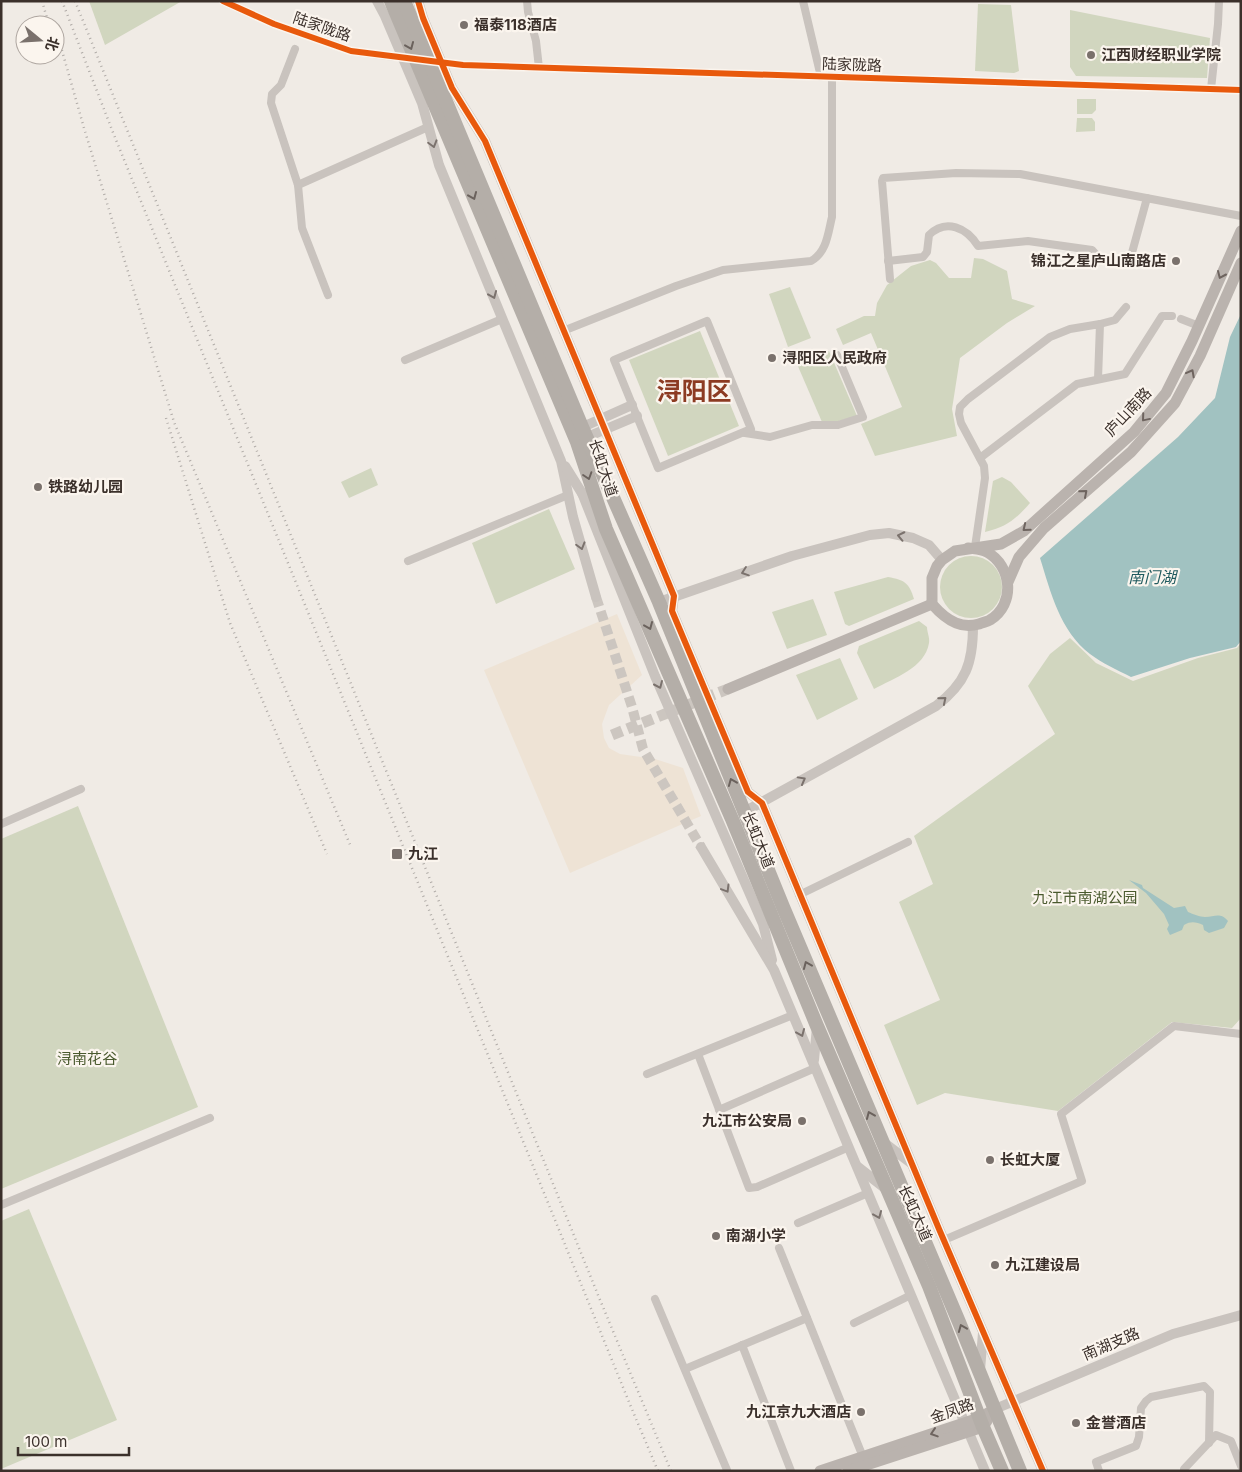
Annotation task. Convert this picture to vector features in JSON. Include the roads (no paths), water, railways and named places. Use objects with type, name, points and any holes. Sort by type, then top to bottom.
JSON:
[{"type":"highway","name":"长虹大道","points":[[391,1],[580,434],[659,602],[744,812],[881,1141],[980,1371],[1020,1471]]},
{"type":"highway","name":"长虹大道","points":[[404,1],[580,434],[606,530],[728,810],[817,1026],[929,1286],[981,1423],[1002,1471]]},
{"type":"main road","name":"庐山南路","points":[[972,547],[1001,544],[1024,531],[1134,432],[1166,393],[1199,326],[1241,231]]},
{"type":"main road","name":"庐山南路","points":[[1008,582],[1019,557],[1044,528],[1131,452],[1175,403],[1200,356],[1241,263]]},
{"type":"main road","points":[[972,547],[986,551],[998,560],[1004,568],[1008,582],[1008,591],[1002,609],[990,620],[973,626],[958,624],[944,616],[932,604],[932,578],[937,566],[955,551],[972,547]]},
{"type":"main road","points":[[728,689],[932,604]]},
{"type":"main road","name":"金凤路","points":[[820,1471],[863,1456],[981,1423],[995,1409]]},
{"type":"main road","name":"金凤路","points":[[848,1471],[967,1427]]},
{"type":"street","name":"陆家陇路","points":[[223,1],[274,24],[351,51],[387,56]]},
{"type":"street","points":[[377,1],[422,103],[439,165],[561,461],[606,530]]},
{"type":"street","points":[[418,1],[423,18],[452,88],[485,141],[674,596],[672,612],[748,792],[762,803],[912,1164],[1043,1471]]},
{"type":"street","points":[[527,1],[536,41],[539,68]]},
{"type":"street","points":[[803,1],[821,77]]},
{"type":"street","points":[[1211,89],[1219,1]]},
{"type":"street","points":[[295,49],[281,85],[272,94],[271,103],[298,184],[302,228],[328,295]]},
{"type":"street","name":"陆家陇路","points":[[463,65],[1241,90]]},
{"type":"street","points":[[563,331],[684,283],[723,270],[811,261],[820,256],[828,236],[832,217],[832,77]]},
{"type":"street","points":[[298,184],[428,127]]},
{"type":"street","points":[[890,279],[883,178],[956,173],[1020,174],[1241,216]]},
{"type":"street","points":[[888,261],[923,257],[927,252],[928,235],[941,227],[949,227],[966,231],[978,246],[1028,240],[1092,250],[1099,258],[1126,264],[1130,260],[1148,198]]},
{"type":"street","points":[[972,547],[985,478],[984,466],[961,424],[960,407],[1050,337],[1070,329],[1115,320],[1126,307]]},
{"type":"street","points":[[980,458],[1077,384],[1098,379],[1115,378],[1125,374],[1162,316],[1172,316]]},
{"type":"street","points":[[405,360],[502,319]]},
{"type":"street","points":[[1181,319],[1199,326]]},
{"type":"street","points":[[707,322],[751,429],[743,433],[658,468],[614,360],[707,322]]},
{"type":"street","points":[[1098,379],[1100,324]]},
{"type":"street","points":[[743,433],[770,437],[812,425],[838,425],[863,417],[837,355]]},
{"type":"street","points":[[580,434],[600,419],[632,405]]},
{"type":"street","points":[[580,434],[605,430],[637,416]]},
{"type":"street","points":[[561,461],[573,517],[596,597]]},
{"type":"street","points":[[582,493],[655,676],[763,924],[774,970]]},
{"type":"street","points":[[408,561],[568,495]]},
{"type":"street","points":[[659,602],[792,556],[870,535],[889,533],[913,538],[929,545],[942,560]]},
{"type":"street","points":[[744,812],[944,700],[967,672],[973,648],[973,626]]},
{"type":"street","points":[[1,824],[81,789]]},
{"type":"street","points":[[799,895],[908,842]]},
{"type":"street","points":[[701,847],[774,970],[986,1471]]},
{"type":"street","points":[[647,1074],[793,1015]]},
{"type":"street","points":[[814,1065],[817,1026]]},
{"type":"street","points":[[944,1240],[1082,1181],[1061,1114],[1174,1026],[1241,1034]]},
{"type":"street","points":[[698,1054],[749,1188],[757,1187],[849,1147]]},
{"type":"street","points":[[719,1110],[814,1065]]},
{"type":"street","points":[[1,1205],[210,1118]]},
{"type":"street","points":[[881,1141],[912,1164]]},
{"type":"street","points":[[857,1167],[886,1189]]},
{"type":"street","points":[[798,1223],[868,1193]]},
{"type":"street","points":[[779,1248],[863,1456]]},
{"type":"street","points":[[854,1322],[912,1295]]},
{"type":"street","points":[[655,1298],[727,1470]]},
{"type":"street","name":"南湖支路","points":[[995,1409],[1173,1334],[1241,1315]]},
{"type":"street","points":[[685,1369],[807,1318]]},
{"type":"street","points":[[980,1371],[983,1329]]},
{"type":"street","points":[[742,1345],[791,1471]]},
{"type":"street","points":[[1099,1471],[1096,1462],[1136,1446],[1142,1408],[1151,1397],[1204,1386],[1210,1392],[1208,1443]]},
{"type":"street","points":[[1184,1471],[1216,1435],[1231,1441],[1241,1466]]},
{"type":"water","name":"南门湖","points":[[1241,314],[1241,641],[1236,647],[1190,658],[1131,677],[1090,654],[1071,634],[1058,610],[1040,558],[1178,437],[1215,398],[1230,337]]},
{"type":"water","points":[[1129,880],[1142,885],[1143,888],[1174,908],[1185,906],[1188,912],[1196,915],[1205,917],[1220,916],[1228,921],[1224,928],[1209,933],[1204,930],[1203,925],[1189,923],[1184,925],[1182,930],[1170,935],[1167,929],[1169,925],[1164,914],[1146,893]]},
{"type":"tunnel","points":[[387,56],[407,58]]},
{"type":"tunnel","points":[[438,62],[463,65]]},
{"type":"tunnel","points":[[596,597],[632,707],[643,749],[701,847]]},
{"type":"tunnel","points":[[612,735],[728,689]]},
{"type":"railway","points":[[42,1],[46,15]]},
{"type":"railway","points":[[62,1],[114,135],[658,1471]]},
{"type":"railway","points":[[75,1],[598,1295],[671,1471]]},
{"type":"railway","points":[[65,61],[174,422],[351,847]]},
{"type":"railway","points":[[166,418],[230,623],[327,854]]},
{"type":"place","name":"福泰118酒店","points":[[464,25]]},
{"type":"place","name":"江西财经职业学院","points":[[1091,55]]},
{"type":"place","name":"锦江之星庐山南路店","points":[[1176,261]]},
{"type":"place","name":"浔阳区人民政府","points":[[772,358]]},
{"type":"place","name":"铁路幼儿园","points":[[38,487]]},
{"type":"place","name":"九江","points":[[397,854]]},
{"type":"place","name":"九江市公安局","points":[[802,1121]]},
{"type":"place","name":"长虹大厦","points":[[990,1160]]},
{"type":"place","name":"南湖小学","points":[[716,1236]]},
{"type":"place","name":"九江建设局","points":[[995,1265]]},
{"type":"place","name":"九江京九大酒店","points":[[861,1412]]},
{"type":"place","name":"金誉酒店","points":[[1076,1423]]},
{"type":"district","name":"浔阳区","points":[[694,391]]},
{"type":"park label","name":"九江市南湖公园","points":[[1085,898]]},
{"type":"park label","name":"浔南花谷","points":[[87,1059]]}]
